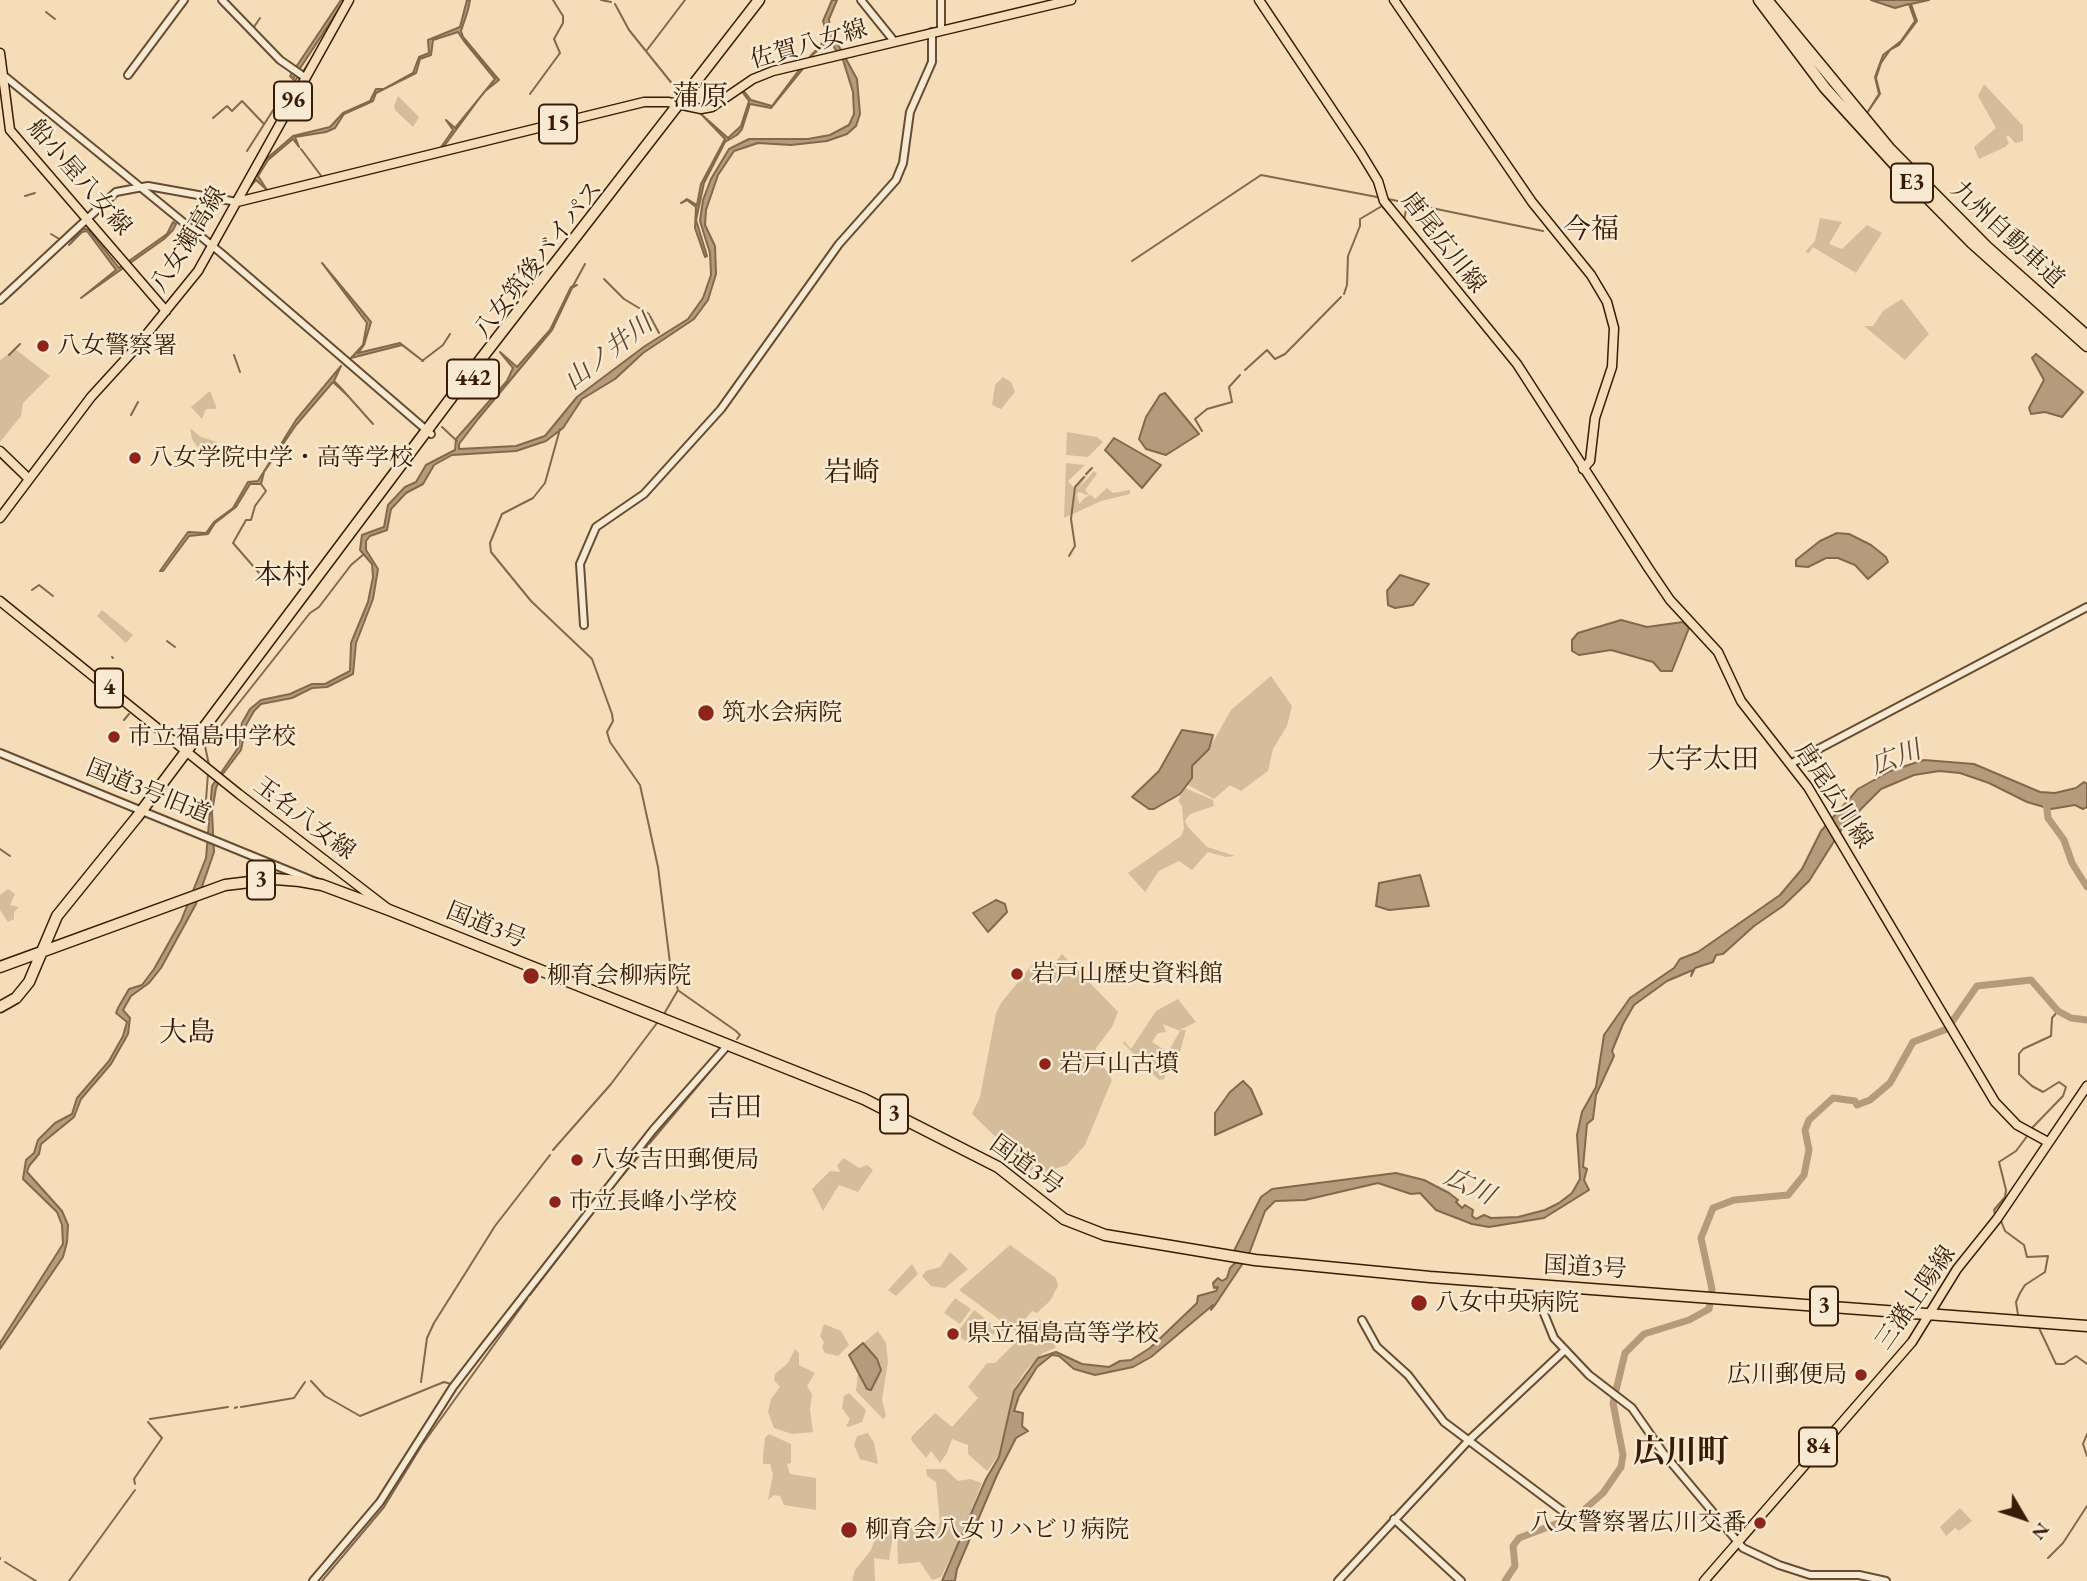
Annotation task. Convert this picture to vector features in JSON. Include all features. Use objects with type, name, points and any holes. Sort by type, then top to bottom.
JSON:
[{"type":"highway","name":"八女筑後バイパス","points":[[682,106],[759,0]]},
{"type":"highway","name":"八女筑後バイパス","points":[[44,950],[429,432],[766,0]]},
{"type":"highway","name":"九州自動車道","points":[[1759,0],[1825,88],[1895,166],[1972,243],[2087,346]]},
{"type":"highway","name":"九州自動車道","points":[[1767,0],[1853,109],[1898,158],[1987,247],[2087,336]]},
{"type":"highway","name":"八女筑後バイパス","points":[[0,1007],[24,990],[37,967],[57,916],[144,812]]},
{"type":"highway","name":"国道3号","points":[[0,967],[196,894],[239,881],[275,878],[300,881],[322,885],[389,910],[831,1085],[998,1167],[1055,1213],[1078,1227],[1118,1238],[1249,1259],[1545,1287],[2087,1326]]},
{"type":"highway","points":[[55,932],[58,939],[68,941]]},
{"type":"highway","points":[[29,955],[37,967]]},
{"type":"main road","name":"八女瀬高線","points":[[29,479],[100,384],[166,311],[213,247],[304,77],[349,0]]},
{"type":"main road","name":"佐賀八女線","points":[[237,202],[645,102],[712,107],[762,74],[1071,0]]},
{"type":"main road","name":"唐尾広川線","points":[[1259,0],[1362,153],[1378,181],[1384,201],[1517,365],[1670,600],[1717,652],[1741,701],[1792,763],[1995,1102],[2017,1125],[2048,1142]]},
{"type":"main road","points":[[1394,0],[1532,202],[1591,275],[1607,302],[1615,345],[1609,377],[1595,418],[1590,461],[1583,468]]},
{"type":"main road","name":"船小屋八女線","points":[[0,53],[10,130],[87,216],[166,311]]},
{"type":"main road","points":[[0,451],[29,479],[0,518]]},
{"type":"main road","name":"玉名八女線","points":[[0,601],[218,778],[389,910]]},
{"type":"main road","name":"三潴上陽線","points":[[1704,1581],[1912,1342],[1956,1269],[1998,1217],[2087,1086]]},
{"type":"street","points":[[128,75],[184,0]]},
{"type":"street","points":[[222,0],[293,71],[304,77]]},
{"type":"street","points":[[861,0],[894,41]]},
{"type":"street","points":[[941,0],[942,29]]},
{"type":"street","points":[[584,625],[580,564],[596,527],[643,494],[721,409],[839,244],[897,180],[903,163],[910,112],[932,62],[932,32]]},
{"type":"street","points":[[1,74],[213,247],[429,432]]},
{"type":"street","points":[[0,300],[87,216],[116,192],[139,186],[202,194],[237,202]]},
{"type":"street","points":[[1792,763],[2087,607]]},
{"type":"street","name":"国道3号旧道","points":[[0,753],[322,885]]},
{"type":"street","points":[[275,878],[281,867]]},
{"type":"street","name":"国道3号旧道","points":[[281,867],[300,881]]},
{"type":"street","points":[[313,1581],[380,1502],[453,1387],[483,1348],[653,1130],[727,1046]]},
{"type":"street","points":[[1545,1287],[1542,1300],[1547,1324],[1565,1350],[1589,1375],[1632,1408],[1664,1454],[1737,1542],[1754,1554],[1798,1573],[1823,1577],[1859,1575],[1886,1581]]},
{"type":"street","points":[[1362,1320],[1377,1347],[1408,1375],[1434,1411],[1564,1512]]},
{"type":"street","points":[[1338,1581],[1469,1440],[1565,1350]]},
{"type":"street","points":[[1394,1519],[1461,1581]]},
{"type":"shaded area","points":[[341,0],[345,0],[293,79],[290,76]]},
{"type":"shaded area","points":[[467,0],[470,0],[461,31],[463,37],[499,80],[485,91],[495,79],[458,32],[433,40],[431,55],[420,59],[416,73],[384,89],[413,73],[419,57],[429,53],[428,40],[460,27]]},
{"type":"shaded area","points":[[832,0],[837,0],[829,19],[830,30],[857,79],[860,114],[856,126],[847,134],[827,141],[791,145],[758,143],[734,151],[718,175],[706,210],[705,225],[715,246],[716,274],[708,300],[694,319],[643,353],[615,379],[582,399],[563,428],[546,441],[516,451],[452,455],[434,465],[423,484],[406,493],[391,509],[387,530],[370,536],[366,541],[366,550],[378,569],[373,599],[356,643],[353,674],[327,687],[312,688],[292,698],[261,704],[254,711],[246,725],[241,750],[222,775],[216,788],[212,812],[214,852],[196,904],[161,968],[149,983],[131,996],[123,1010],[130,1018],[128,1034],[111,1064],[81,1099],[74,1117],[41,1144],[39,1154],[29,1166],[27,1172],[62,1211],[68,1225],[67,1242],[63,1257],[0,1349],[0,1343],[63,1244],[62,1225],[57,1212],[23,1179],[26,1160],[34,1153],[38,1140],[55,1123],[72,1114],[77,1098],[109,1061],[123,1036],[127,1022],[116,1013],[118,1008],[129,989],[142,985],[154,969],[181,921],[206,858],[212,786],[238,748],[242,723],[250,709],[261,700],[290,694],[312,684],[325,684],[350,671],[351,643],[368,602],[373,577],[372,564],[360,550],[362,535],[384,527],[388,505],[405,487],[416,482],[426,465],[455,450],[456,439],[507,381],[513,368],[500,352],[517,367],[550,330],[571,287],[577,285],[572,288],[552,330],[478,419],[459,444],[459,449],[516,446],[545,436],[577,397],[645,346],[688,319],[703,298],[711,275],[710,253],[700,221],[703,200],[711,179],[729,149],[749,139],[808,139],[830,135],[849,125],[854,114],[853,92],[843,60],[829,40],[807,60],[828,37],[823,21]]},
{"type":"shaded area","points":[[1871,0],[1929,0],[1911,4],[1917,21],[1899,45],[1890,50],[1881,63],[1876,78],[1880,94],[1865,116],[1879,94],[1875,77],[1883,55],[1901,41],[1915,21],[1909,4],[1895,8]]},
{"type":"shaded area","points":[[802,66],[805,66],[771,108],[750,104],[742,129],[725,142],[704,183],[696,220],[707,256],[705,257],[695,228],[696,207],[687,200],[681,203],[687,199],[697,205],[701,184],[725,139],[701,114],[728,138],[741,126],[749,101],[743,90],[751,100],[772,106]]},
{"type":"shaded area","points":[[1984,84],[2023,126],[2023,141],[2015,143],[2008,135],[2006,137],[2009,143],[2005,147],[1979,159],[1974,147],[1996,128],[1978,96]]},
{"type":"shaded area","points":[[376,89],[384,89],[376,93],[373,101],[344,114],[335,128],[295,137],[299,147],[293,139],[268,160],[258,176],[267,190],[256,180],[249,188],[265,160],[293,136],[330,127],[343,113],[370,101]]},
{"type":"shaded area","points":[[398,96],[419,117],[413,127],[395,110]]},
{"type":"shaded area","points":[[480,97],[439,150],[453,130],[446,120],[455,128]]},
{"type":"shaded area","points":[[1820,218],[1842,222],[1829,244],[1842,249],[1867,225],[1882,233],[1856,273],[1813,247],[1809,253],[1805,252],[1815,241]]},
{"type":"shaded area","points":[[173,222],[176,224],[173,230],[164,239],[81,298],[116,270],[87,231],[82,232],[69,245],[82,229],[88,229],[119,268],[167,234]]},
{"type":"shaded area","points":[[322,263],[371,322],[364,345],[358,353],[400,343],[423,361],[402,345],[351,358],[363,345],[367,323]]},
{"type":"shaded area","points":[[1902,299],[1929,334],[1905,360],[1864,326],[1873,326],[1883,311]]},
{"type":"shaded area","points":[[15,349],[50,376],[23,403],[21,416],[0,442],[0,360]]},
{"type":"shaded area","points":[[2036,354],[2083,392],[2062,417],[2045,412],[2031,414],[2029,408],[2044,380],[2032,358]]},
{"type":"shaded area","points":[[341,366],[334,381],[348,396],[333,382],[296,425],[264,472],[261,484],[250,484],[236,507],[215,523],[208,534],[189,536],[163,571],[160,571],[188,532],[206,533],[214,522],[233,508],[248,482],[258,481],[296,420]]},
{"type":"shaded area","points":[[1003,377],[1011,382],[1015,392],[1001,409],[992,405],[995,385]]},
{"type":"shaded area","points":[[210,391],[216,409],[206,409],[202,419],[191,407]]},
{"type":"shaded area","points":[[1165,393],[1199,434],[1166,455],[1146,449],[1139,439],[1146,417],[1160,395]]},
{"type":"shaded area","points":[[190,428],[201,437],[217,442],[206,459],[192,439]]},
{"type":"shaded area","points":[[1067,432],[1097,437],[1103,442],[1088,457],[1066,455]]},
{"type":"shaded area","points":[[1114,438],[1161,465],[1142,488],[1105,450]]},
{"type":"shaded area","points":[[1066,463],[1085,465],[1068,481],[1074,488],[1092,469],[1077,490],[1094,471],[1097,474],[1085,490],[1095,499],[1107,488],[1113,493],[1130,490],[1130,494],[1101,501],[1064,518]],"holes":[[[1079,492],[1089,496],[1086,497],[1079,504]]]},
{"type":"shaded area","points":[[1837,533],[1849,534],[1871,545],[1886,557],[1888,562],[1868,579],[1855,565],[1838,558],[1826,558],[1808,567],[1796,566],[1796,560],[1820,541]]},
{"type":"shaded area","points":[[1400,575],[1429,584],[1413,605],[1395,608],[1388,605],[1387,591]]},
{"type":"shaded area","points":[[102,610],[133,635],[126,643],[97,616]]},
{"type":"shaded area","points":[[1621,620],[1647,627],[1683,622],[1689,628],[1672,671],[1661,671],[1653,662],[1611,650],[1579,655],[1572,651],[1572,640],[1578,633]]},
{"type":"shaded area","points":[[1271,676],[1292,706],[1287,726],[1273,749],[1268,771],[1241,791],[1230,785],[1214,799],[1188,785],[1193,766],[1209,749],[1231,710]]},
{"type":"shaded area","points":[[1182,730],[1213,735],[1209,749],[1192,766],[1192,778],[1180,794],[1154,809],[1149,809],[1132,797],[1159,771]]},
{"type":"shaded area","points":[[1924,760],[1974,764],[2040,792],[2055,793],[2076,788],[2084,782],[2087,784],[2087,807],[2083,809],[2075,805],[2051,809],[2027,802],[1989,783],[1960,773],[1939,771],[1914,775],[1881,789],[1843,827],[1809,881],[1783,906],[1754,926],[1723,954],[1716,955],[1713,962],[1695,968],[1691,976],[1693,970],[1667,981],[1634,1005],[1623,1024],[1612,1051],[1614,1056],[1596,1095],[1593,1119],[1587,1124],[1583,1167],[1587,1169],[1584,1180],[1589,1190],[1544,1218],[1489,1227],[1472,1224],[1436,1210],[1420,1193],[1411,1194],[1378,1183],[1305,1200],[1275,1201],[1265,1211],[1249,1254],[1215,1305],[1151,1357],[1133,1367],[1095,1375],[1074,1369],[1059,1356],[1052,1355],[1037,1367],[1019,1396],[1014,1411],[1023,1413],[1022,1426],[1028,1431],[1016,1438],[997,1475],[957,1569],[955,1581],[942,1581],[986,1479],[999,1457],[1014,1391],[1038,1358],[1056,1352],[1082,1364],[1109,1367],[1120,1361],[1131,1360],[1150,1348],[1197,1303],[1198,1296],[1216,1291],[1218,1287],[1214,1288],[1213,1283],[1218,1278],[1222,1281],[1227,1278],[1230,1268],[1237,1261],[1234,1251],[1261,1197],[1272,1189],[1396,1173],[1424,1180],[1449,1193],[1458,1200],[1456,1202],[1462,1208],[1465,1205],[1473,1210],[1472,1216],[1476,1219],[1484,1215],[1491,1218],[1518,1217],[1545,1210],[1559,1203],[1572,1193],[1580,1179],[1577,1135],[1582,1112],[1596,1087],[1604,1035],[1630,998],[1674,968],[1680,959],[1698,952],[1780,895],[1802,869],[1821,831],[1858,789],[1890,771]]},
{"type":"shaded area","points":[[1185,788],[1213,800],[1214,806],[1190,814],[1185,821],[1188,827],[1207,847],[1235,856],[1226,857],[1208,852],[1192,870],[1179,861],[1159,871],[1145,892],[1128,873],[1181,836],[1184,829],[1182,806],[1178,801]]},
{"type":"shaded area","points":[[1420,875],[1429,906],[1389,910],[1376,906],[1379,883]]},
{"type":"shaded area","points":[[8,889],[15,894],[10,905],[19,907],[14,912],[14,919],[8,922],[0,910],[0,895]]},
{"type":"shaded area","points":[[996,900],[1005,904],[1007,912],[988,932],[973,913]]},
{"type":"shaded area","name":"岩戸山古墳","points":[[1062,954],[1118,1012],[1112,1027],[1096,1048],[1097,1056],[1112,1080],[1085,1145],[1067,1165],[1035,1175],[972,1114],[980,1097],[996,1013],[1001,1003],[1037,959],[1051,967]]},
{"type":"shaded area","points":[[1178,999],[1196,1022],[1180,1030],[1186,1030],[1180,1052],[1169,1065],[1164,1079],[1159,1080],[1123,1043],[1124,1041],[1131,1049],[1156,1011]],"holes":[[[1163,1024],[1180,1031],[1168,1052],[1152,1042],[1158,1033],[1166,1032]]]},
{"type":"shaded area","points":[[1243,1081],[1251,1089],[1262,1114],[1215,1135],[1215,1113],[1230,1092]]},
{"type":"shaded area","points":[[844,1158],[859,1168],[867,1165],[873,1170],[858,1192],[839,1185],[823,1211],[812,1189],[830,1171],[840,1172],[837,1165]]},
{"type":"shaded area","points":[[1010,1245],[1056,1278],[1058,1286],[1050,1301],[1037,1313],[1032,1311],[1015,1331],[959,1290]]},
{"type":"shaded area","points":[[950,1252],[968,1269],[945,1288],[931,1286],[922,1276],[926,1271],[940,1267]]},
{"type":"shaded area","points":[[912,1264],[918,1274],[896,1296],[888,1290]]},
{"type":"shaded area","points":[[955,1298],[971,1309],[960,1324],[944,1313]]},
{"type":"shaded area","points":[[974,1310],[999,1329],[1002,1326],[1005,1329],[997,1337],[996,1333],[968,1343],[956,1334]]},
{"type":"shaded area","points":[[1039,1319],[1061,1333],[1060,1337],[1055,1348],[1043,1353],[1026,1370],[1014,1389],[998,1456],[987,1471],[968,1454],[968,1445],[952,1439],[940,1463],[931,1451],[926,1458],[911,1440],[912,1436],[935,1413],[952,1427],[978,1398],[968,1387],[987,1363],[995,1363]]},
{"type":"shaded area","points":[[824,1324],[841,1331],[849,1345],[838,1356],[825,1353],[822,1347],[824,1342],[820,1336]]},
{"type":"shaded area","points":[[878,1331],[886,1343],[888,1362],[882,1400],[886,1416],[883,1419],[856,1391],[861,1345]]},
{"type":"shaded area","points":[[863,1343],[877,1359],[881,1370],[871,1390],[867,1389],[849,1355]]},
{"type":"shaded area","points":[[795,1349],[799,1353],[799,1365],[815,1373],[807,1386],[812,1394],[810,1410],[813,1432],[792,1434],[774,1428],[768,1412],[771,1399],[780,1387],[774,1380],[775,1374],[788,1363]]},
{"type":"shaded area","points":[[849,1393],[866,1410],[862,1422],[849,1427],[846,1426],[850,1419],[842,1408],[844,1396]]},
{"type":"shaded area","points":[[868,1433],[874,1443],[878,1464],[860,1459],[854,1445],[857,1436]]},
{"type":"shaded area","points":[[769,1434],[791,1444],[791,1463],[787,1464],[790,1474],[816,1478],[816,1510],[784,1505],[780,1496],[774,1495],[768,1500],[773,1474],[770,1464],[763,1464],[763,1456],[765,1438]]},
{"type":"shaded area","points":[[926,1469],[945,1469],[958,1481],[970,1479],[982,1483],[959,1541],[941,1577],[932,1580],[920,1562],[898,1564],[897,1528],[940,1523],[936,1482],[927,1476]]},
{"type":"shaded area","points":[[1960,1508],[1972,1521],[1959,1531],[1955,1528],[1946,1536],[1940,1527]]},
{"type":"shaded area","points":[[884,1515],[893,1535],[889,1560],[874,1558],[875,1581],[852,1581],[855,1570],[871,1550]]},
{"type":"waterway","points":[[530,94],[560,53],[554,39],[563,23],[563,16],[553,0]]},
{"type":"waterway","points":[[601,0],[611,2]]},
{"type":"waterway","points":[[647,50],[685,0]]},
{"type":"waterway","points":[[615,4],[629,30],[678,91]]},
{"type":"waterway","points":[[46,12],[55,19]]},
{"type":"waterway","points":[[254,27],[260,18]]},
{"type":"waterway","points":[[302,73],[310,61]]},
{"type":"waterway","points":[[247,151],[286,90],[298,77]]},
{"type":"waterway","points":[[213,118],[227,106],[232,111],[242,101],[264,124]]},
{"type":"waterway","points":[[301,149],[322,177]]},
{"type":"waterway","points":[[1132,261],[1261,175],[1377,197]]},
{"type":"waterway","points":[[25,196],[35,193]]},
{"type":"waterway","points":[[1388,199],[1543,231]]},
{"type":"waterway","points":[[1404,220],[1407,205]]},
{"type":"waterway","points":[[1344,294],[1348,256],[1360,226],[1360,219],[1382,206],[1399,225]]},
{"type":"waterway","points":[[51,234],[61,240]]},
{"type":"waterway","points":[[573,286],[585,264]]},
{"type":"waterway","name":"山ノ井川","points":[[604,279],[624,299],[649,314]]},
{"type":"waterway","points":[[1245,370],[1267,350],[1275,359],[1285,354],[1341,297]]},
{"type":"waterway","name":"山ノ井川","points":[[650,316],[659,333]]},
{"type":"waterway","points":[[422,361],[443,345],[450,334]]},
{"type":"waterway","points":[[9,355],[20,344]]},
{"type":"waterway","points":[[234,355],[240,372]]},
{"type":"waterway","points":[[1202,431],[1195,419],[1207,409],[1232,402],[1229,387],[1240,375]]},
{"type":"waterway","points":[[348,396],[373,424]]},
{"type":"waterway","points":[[131,415],[138,402]]},
{"type":"waterway","points":[[442,427],[457,441]]},
{"type":"waterway","points":[[560,429],[545,483],[533,498],[502,514],[490,543],[491,552],[531,601],[592,659],[612,714],[613,721],[607,732],[610,742],[640,785],[658,867],[670,963],[678,990],[664,1014]]},
{"type":"waterway","points":[[367,501],[417,434]]},
{"type":"waterway","points":[[1086,474],[1092,468]]},
{"type":"waterway","points":[[1069,556],[1075,546],[1071,519],[1075,487],[1084,477]]},
{"type":"waterway","points":[[260,574],[233,543],[246,520],[251,520],[255,506],[266,491],[261,484]]},
{"type":"waterway","points":[[209,765],[205,746],[310,613],[319,607],[351,565],[364,554]]},
{"type":"waterway","points":[[32,590],[39,585],[53,596]]},
{"type":"waterway","points":[[167,641],[175,647]]},
{"type":"waterway","points":[[124,720],[129,714]]},
{"type":"waterway","points":[[208,773],[205,814],[210,814]]},
{"type":"waterway","points":[[2046,801],[2048,818],[2064,840],[2072,863],[2087,887]]},
{"type":"waterway","points":[[0,849],[10,856]]},
{"type":"waterway","points":[[1505,1581],[1515,1566],[1513,1546],[1519,1538],[1577,1516],[1603,1493],[1621,1467],[1623,1455],[1613,1403],[1625,1353],[1644,1334],[1689,1320],[1709,1309],[1712,1289],[1701,1238],[1713,1208],[1734,1200],[1788,1195],[1804,1175],[1809,1150],[1805,1130],[1809,1120],[1833,1098],[1855,1101],[1857,1105],[1870,1100],[1890,1083],[1913,1042],[1947,1029],[1977,986],[2031,980],[2058,1011],[2071,1018],[2087,1020]]},
{"type":"waterway","points":[[679,991],[736,1031],[740,1035],[737,1039]]},
{"type":"waterway","points":[[2030,1130],[2063,1096],[2066,1087],[2059,1082],[2043,1092],[2032,1086],[2019,1074],[2019,1054],[2023,1049],[2051,1036],[2052,1018],[2058,1011]]},
{"type":"waterway","points":[[553,1150],[611,1084],[657,1023]]},
{"type":"waterway","points":[[530,1295],[617,1182],[723,1056]]},
{"type":"waterway","points":[[1995,1214],[1994,1210],[2005,1197],[2006,1190],[1999,1162],[2016,1151],[2028,1135]]},
{"type":"waterway","points":[[421,1382],[427,1338],[434,1323],[495,1226],[550,1155]]},
{"type":"waterway","points":[[2001,1221],[2005,1231],[2024,1245],[2027,1257],[2048,1256],[2045,1272],[2025,1285],[2020,1293],[2016,1302],[2018,1315]]},
{"type":"waterway","points":[[322,1581],[384,1507],[422,1445],[527,1299]]},
{"type":"waterway","points":[[2026,1326],[2039,1328],[2056,1364],[2064,1364],[2076,1356],[2087,1364]]},
{"type":"waterway","points":[[311,1381],[325,1396],[360,1416],[444,1382],[451,1384]]},
{"type":"waterway","points":[[241,1407],[294,1398],[305,1382]]},
{"type":"waterway","points":[[150,1419],[228,1407]]},
{"type":"waterway","points":[[135,1484],[134,1479],[162,1438],[148,1422]]},
{"type":"waterway","points":[[2087,1434],[2083,1444],[2087,1456]]},
{"type":"waterway","points":[[69,1581],[135,1490]]},
{"type":"waterway","points":[[2048,1558],[2063,1543],[2087,1506]]},
{"type":"waterway","points":[[5,1562],[36,1581]]},
{"type":"place","name":"八女警察署","points":[[43,346]]},
{"type":"place","name":"八女学院中学・高等学校","points":[[135,458]]},
{"type":"place","name":"筑水会病院","points":[[706,713]]},
{"type":"place","name":"市立福島中学校","points":[[114,737]]},
{"type":"place","name":"岩戸山歴史資料館","points":[[1017,974]]},
{"type":"place","name":"柳育会柳病院","points":[[531,976]]},
{"type":"place","name":"岩戸山古墳","points":[[1045,1064]]},
{"type":"place","name":"八女吉田郵便局","points":[[577,1160]]},
{"type":"place","name":"市立長峰小学校","points":[[555,1202]]},
{"type":"place","name":"八女中央病院","points":[[1419,1303]]},
{"type":"place","name":"県立福島高等学校","points":[[953,1334]]},
{"type":"place","name":"広川郵便局","points":[[1861,1375]]},
{"type":"place","name":"八女警察署広川交番","points":[[1760,1523]]},
{"type":"place","name":"柳育会八女リハビリ病院","points":[[849,1530]]},
{"type":"district","name":"蒲原","points":[[700,97]]},
{"type":"district","name":"今福","points":[[1591,230]]},
{"type":"district","name":"岩崎","points":[[852,473]]},
{"type":"district","name":"本村","points":[[282,576]]},
{"type":"district","name":"大字太田","points":[[1703,760]]},
{"type":"district","name":"大島","points":[[187,1033]]},
{"type":"district","name":"吉田","points":[[734,1108]]},
{"type":"district","name":"広川町","points":[[1681,1453]]},
{"type":"water label","name":"広川","points":[[1896,759]]},
{"type":"water label","name":"広川","points":[[1469,1187]]}]
